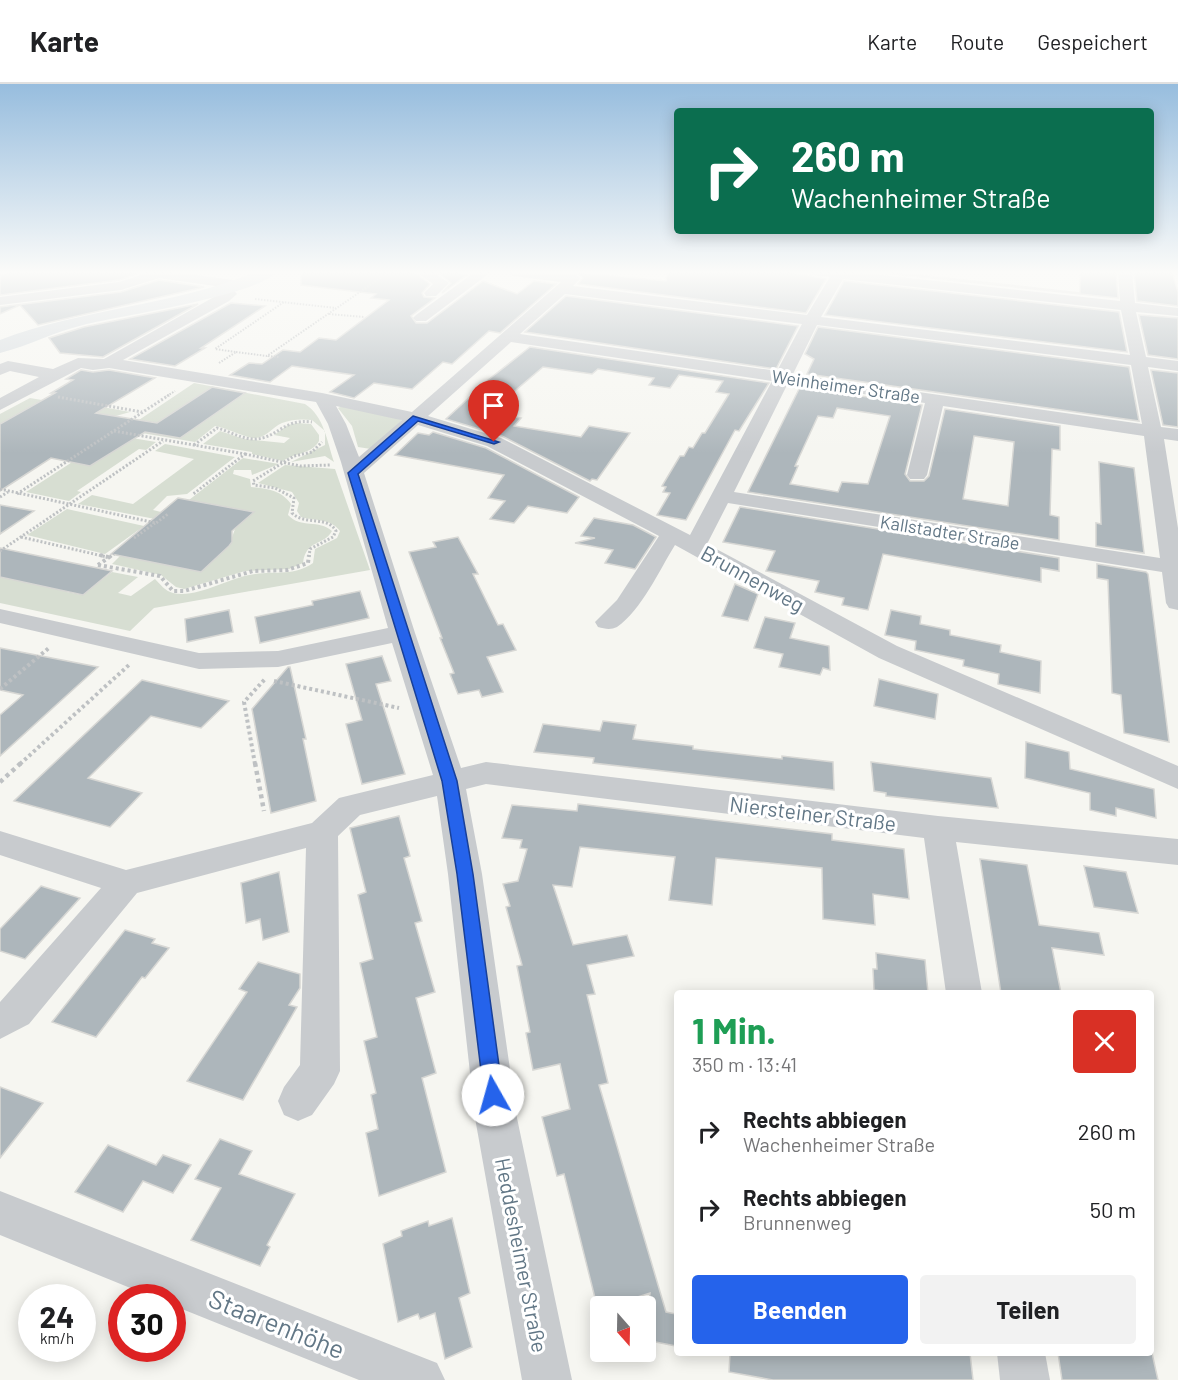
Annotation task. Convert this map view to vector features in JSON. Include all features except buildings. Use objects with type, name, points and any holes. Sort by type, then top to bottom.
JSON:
[{"type":"main road","points":[[0,347],[38,332]]},
{"type":"street","points":[[109,363],[162,332]]},
{"type":"street","points":[[352,468],[416,418],[512,332]]},
{"type":"street","points":[[694,546],[806,332]]},
{"type":"street","points":[[912,332],[1178,366]]},
{"type":"street","points":[[1133,332],[1153,431],[1175,567],[1178,603]]},
{"type":"street","name":"Weinheimer Straße","points":[[507,337],[1178,435]]},
{"type":"street","points":[[55,357],[78,363],[93,365],[109,363],[322,398]]},
{"type":"street","points":[[0,405],[78,363]]},
{"type":"street","points":[[0,370],[8,366],[56,375]]},
{"type":"street","points":[[0,386],[27,391]]},
{"type":"street","name":"Brunnenweg","points":[[322,398],[416,418],[494,442],[694,546],[888,652],[1178,778]]},
{"type":"street","name":"Heddesheimer Straße","points":[[322,398],[337,424],[352,468],[450,781],[465,874],[496,1118],[547,1380]]},
{"type":"street","name":"Weinheimer Straße","points":[[917,475],[935,400]]},
{"type":"street","name":"Kallstadter Straße","points":[[722,496],[1175,567]]},
{"type":"street","points":[[607,622],[626,605],[671,534]]},
{"type":"street","points":[[0,616],[199,661],[278,658],[402,633]]},
{"type":"street","name":"Niersteiner Straße","points":[[322,832],[350,806],[486,773],[938,828],[1178,852]]},
{"type":"street","points":[[938,828],[964,990]]},
{"type":"street","points":[[0,843],[126,883],[322,832],[320,1071],[298,1101]]},
{"type":"street","points":[[0,1022],[16,1012],[126,883]]},
{"type":"street","name":"Staarenhöhe","points":[[0,1213],[420,1380]]},
{"type":"street","points":[[1021,1356],[1025,1380]]},
{"type":"path","points":[[239,332],[215,349],[279,357]]},
{"type":"path","points":[[267,356],[301,332]]},
{"type":"path","points":[[213,367],[236,352]]},
{"type":"path","points":[[58,397],[143,412]]},
{"type":"path","points":[[17,494],[166,397]]},
{"type":"path","points":[[194,446],[216,428],[252,439],[269,435],[280,426],[293,422],[310,421],[317,424]]},
{"type":"path","points":[[113,431],[300,466],[352,468]]},
{"type":"path","points":[[0,551],[164,440]]},
{"type":"path","points":[[114,554],[98,565],[160,576],[173,591],[197,588],[256,571],[282,572],[308,563],[310,549],[333,537],[336,531],[333,526],[325,522],[297,518],[292,513],[294,498],[275,488],[254,485],[254,481],[258,476],[294,456],[312,452],[321,446],[323,441]]},
{"type":"path","points":[[192,495],[245,454]]},
{"type":"path","points":[[0,489],[156,523]]},
{"type":"path","points":[[0,497],[9,491]]},
{"type":"path","points":[[134,538],[168,514]]},
{"type":"path","points":[[21,537],[108,557]]},
{"type":"path","points":[[0,689],[69,631]]},
{"type":"path","points":[[0,782],[146,650]]},
{"type":"path","points":[[254,676],[429,715]]},
{"type":"path","points":[[264,811],[244,702],[265,679]]},
{"type":"shaded area","points":[[194,383],[305,404],[317,415],[324,430],[312,420],[297,420],[282,423],[262,437],[253,438],[215,426],[195,442],[124,430]]},
{"type":"shaded area","points":[[48,397],[130,412],[0,449],[0,414],[30,398],[42,400]]},
{"type":"shaded area","points":[[342,406],[398,417],[402,420],[371,449],[358,447],[352,426],[338,408]]},
{"type":"shaded area","points":[[311,424],[319,435],[319,441],[312,449],[283,461],[252,454],[252,452],[203,444],[220,431],[244,439],[284,443],[290,438],[274,435],[288,425]]},
{"type":"shaded area","points":[[325,433],[334,462],[325,456],[291,462],[325,445]]},
{"type":"shaded area","points":[[114,435],[156,442],[146,450],[139,449],[77,491],[81,492],[69,501],[26,492]]},
{"type":"shaded area","points":[[165,444],[235,457],[187,494],[167,496],[153,510],[161,512],[155,519],[78,504],[92,495],[133,504],[194,459],[155,451]]},
{"type":"shaded area","points":[[243,458],[279,464],[252,475],[251,470],[234,470],[233,474],[250,479],[251,487],[278,493],[287,499],[291,504],[288,515],[293,519],[321,525],[332,531],[325,539],[311,546],[303,563],[289,569],[245,571],[184,589],[176,587],[161,575],[112,564],[120,556],[201,572],[229,546],[235,529],[253,512],[189,500]]},
{"type":"shaded area","points":[[285,465],[335,469],[370,570],[154,608],[130,631],[0,603],[0,577],[55,589],[57,587],[82,595],[112,572],[138,577],[118,593],[131,596],[155,579],[168,591],[182,594],[245,576],[299,570],[306,567],[313,563],[315,549],[337,538],[340,531],[327,522],[301,517],[297,511],[299,503],[292,492],[258,483]]},
{"type":"shaded area","points":[[67,509],[144,526],[105,554],[27,535]]},
{"type":"route","points":[[493,1095],[465,874],[450,781],[353,473],[416,418],[458,429],[494,442]]}]
